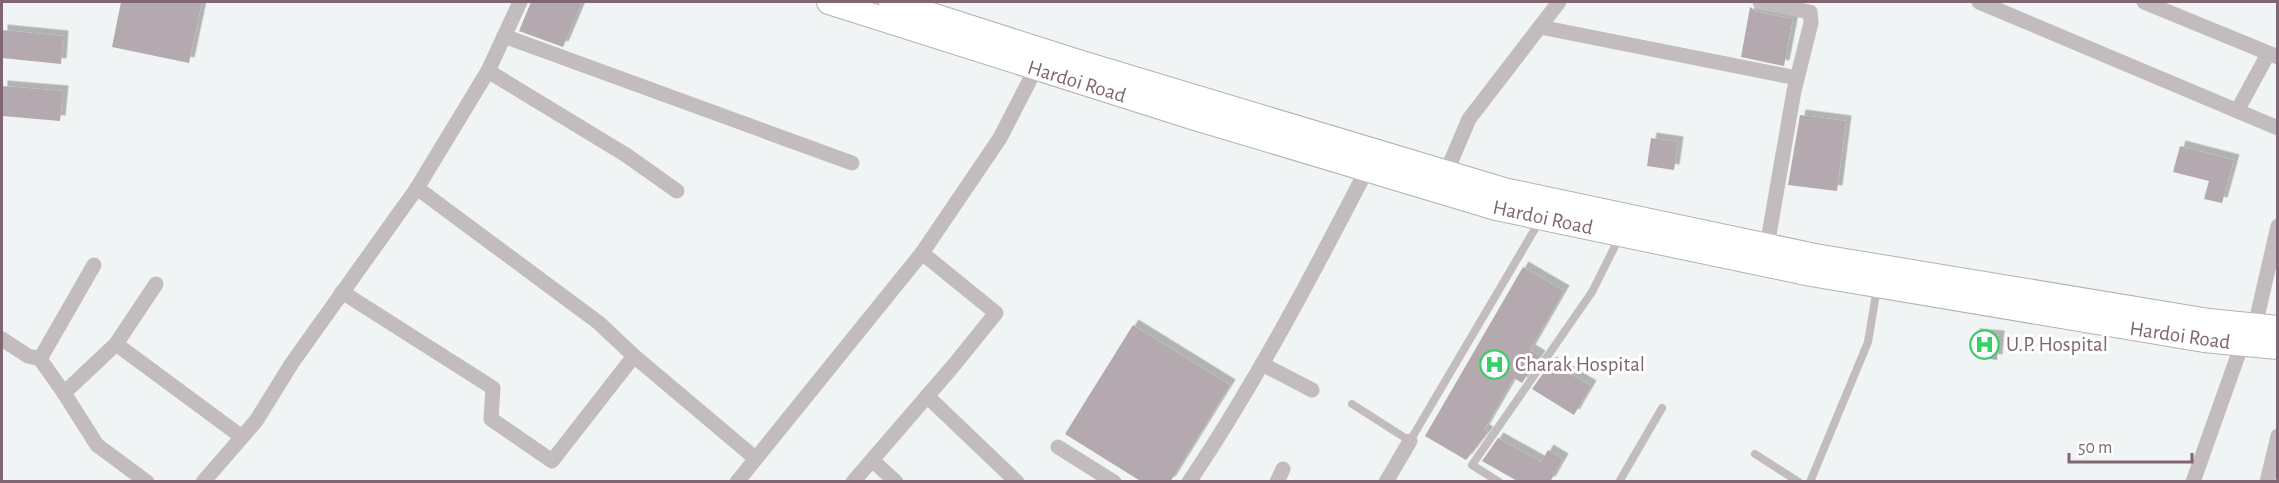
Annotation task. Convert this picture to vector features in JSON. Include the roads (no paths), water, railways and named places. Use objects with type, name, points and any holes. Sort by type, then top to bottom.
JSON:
[{"type":"main road","name":"Hardoi Road","points":[[829,2],[1036,68],[1075,71],[1442,182]]},
{"type":"main road","name":"Hardoi Road","points":[[891,2],[1075,71],[1367,170],[1504,190],[1544,208],[1621,234],[1811,274],[2204,340],[2258,332]]},
{"type":"main road","name":"Hardoi Road","points":[[1544,208],[1815,256],[2186,317],[2258,332],[2277,347]]},
{"type":"street","points":[[203,482],[256,421],[292,363],[417,188],[488,71],[520,2]]},
{"type":"street","points":[[1442,182],[1470,119],[1559,2]]},
{"type":"street","points":[[1760,2],[1810,12],[1811,23],[1797,78],[1767,246]]},
{"type":"street","points":[[1979,2],[2277,128]]},
{"type":"street","points":[[2149,3],[2273,56],[2237,111]]},
{"type":"street","points":[[1540,27],[1797,78]]},
{"type":"street","points":[[504,36],[852,163]]},
{"type":"street","points":[[737,482],[922,253],[1000,138],[1036,68]]},
{"type":"street","points":[[488,71],[598,138],[677,191]]},
{"type":"street","points":[[1189,482],[1228,422],[1309,282],[1367,170]]},
{"type":"street","points":[[417,188],[598,323],[755,458]]},
{"type":"street","points":[[2193,482],[2258,332],[2277,226]]},
{"type":"street","points":[[853,482],[996,313],[922,253]]},
{"type":"street","points":[[40,359],[94,265]]},
{"type":"street","points":[[64,393],[116,344],[156,284]]},
{"type":"street","points":[[342,292],[493,388],[491,419],[552,461],[634,356]]},
{"type":"street","points":[[2,339],[28,356],[40,359],[97,446],[147,482]]},
{"type":"street","points":[[116,344],[242,437]]},
{"type":"street","points":[[1262,364],[1312,390]]},
{"type":"street","points":[[927,396],[1017,482]]},
{"type":"street","points":[[2266,482],[2277,436]]},
{"type":"street","points":[[1386,482],[1410,441]]},
{"type":"street","points":[[1058,447],[1114,482]]},
{"type":"street","points":[[872,460],[896,482]]},
{"type":"lane","points":[[1352,404],[1410,441],[1544,208]]},
{"type":"lane","points":[[1499,482],[1472,465],[1592,292],[1621,234]]},
{"type":"lane","points":[[1810,482],[1868,342],[1877,285]]},
{"type":"lane","points":[[1618,482],[1662,408]]},
{"type":"lane","points":[[1755,454],[1799,482]]},
{"type":"place","name":"U.P. Hospital","points":[[1985,344]]},
{"type":"place","name":"Charak Hospital","points":[[1494,364]]}]
